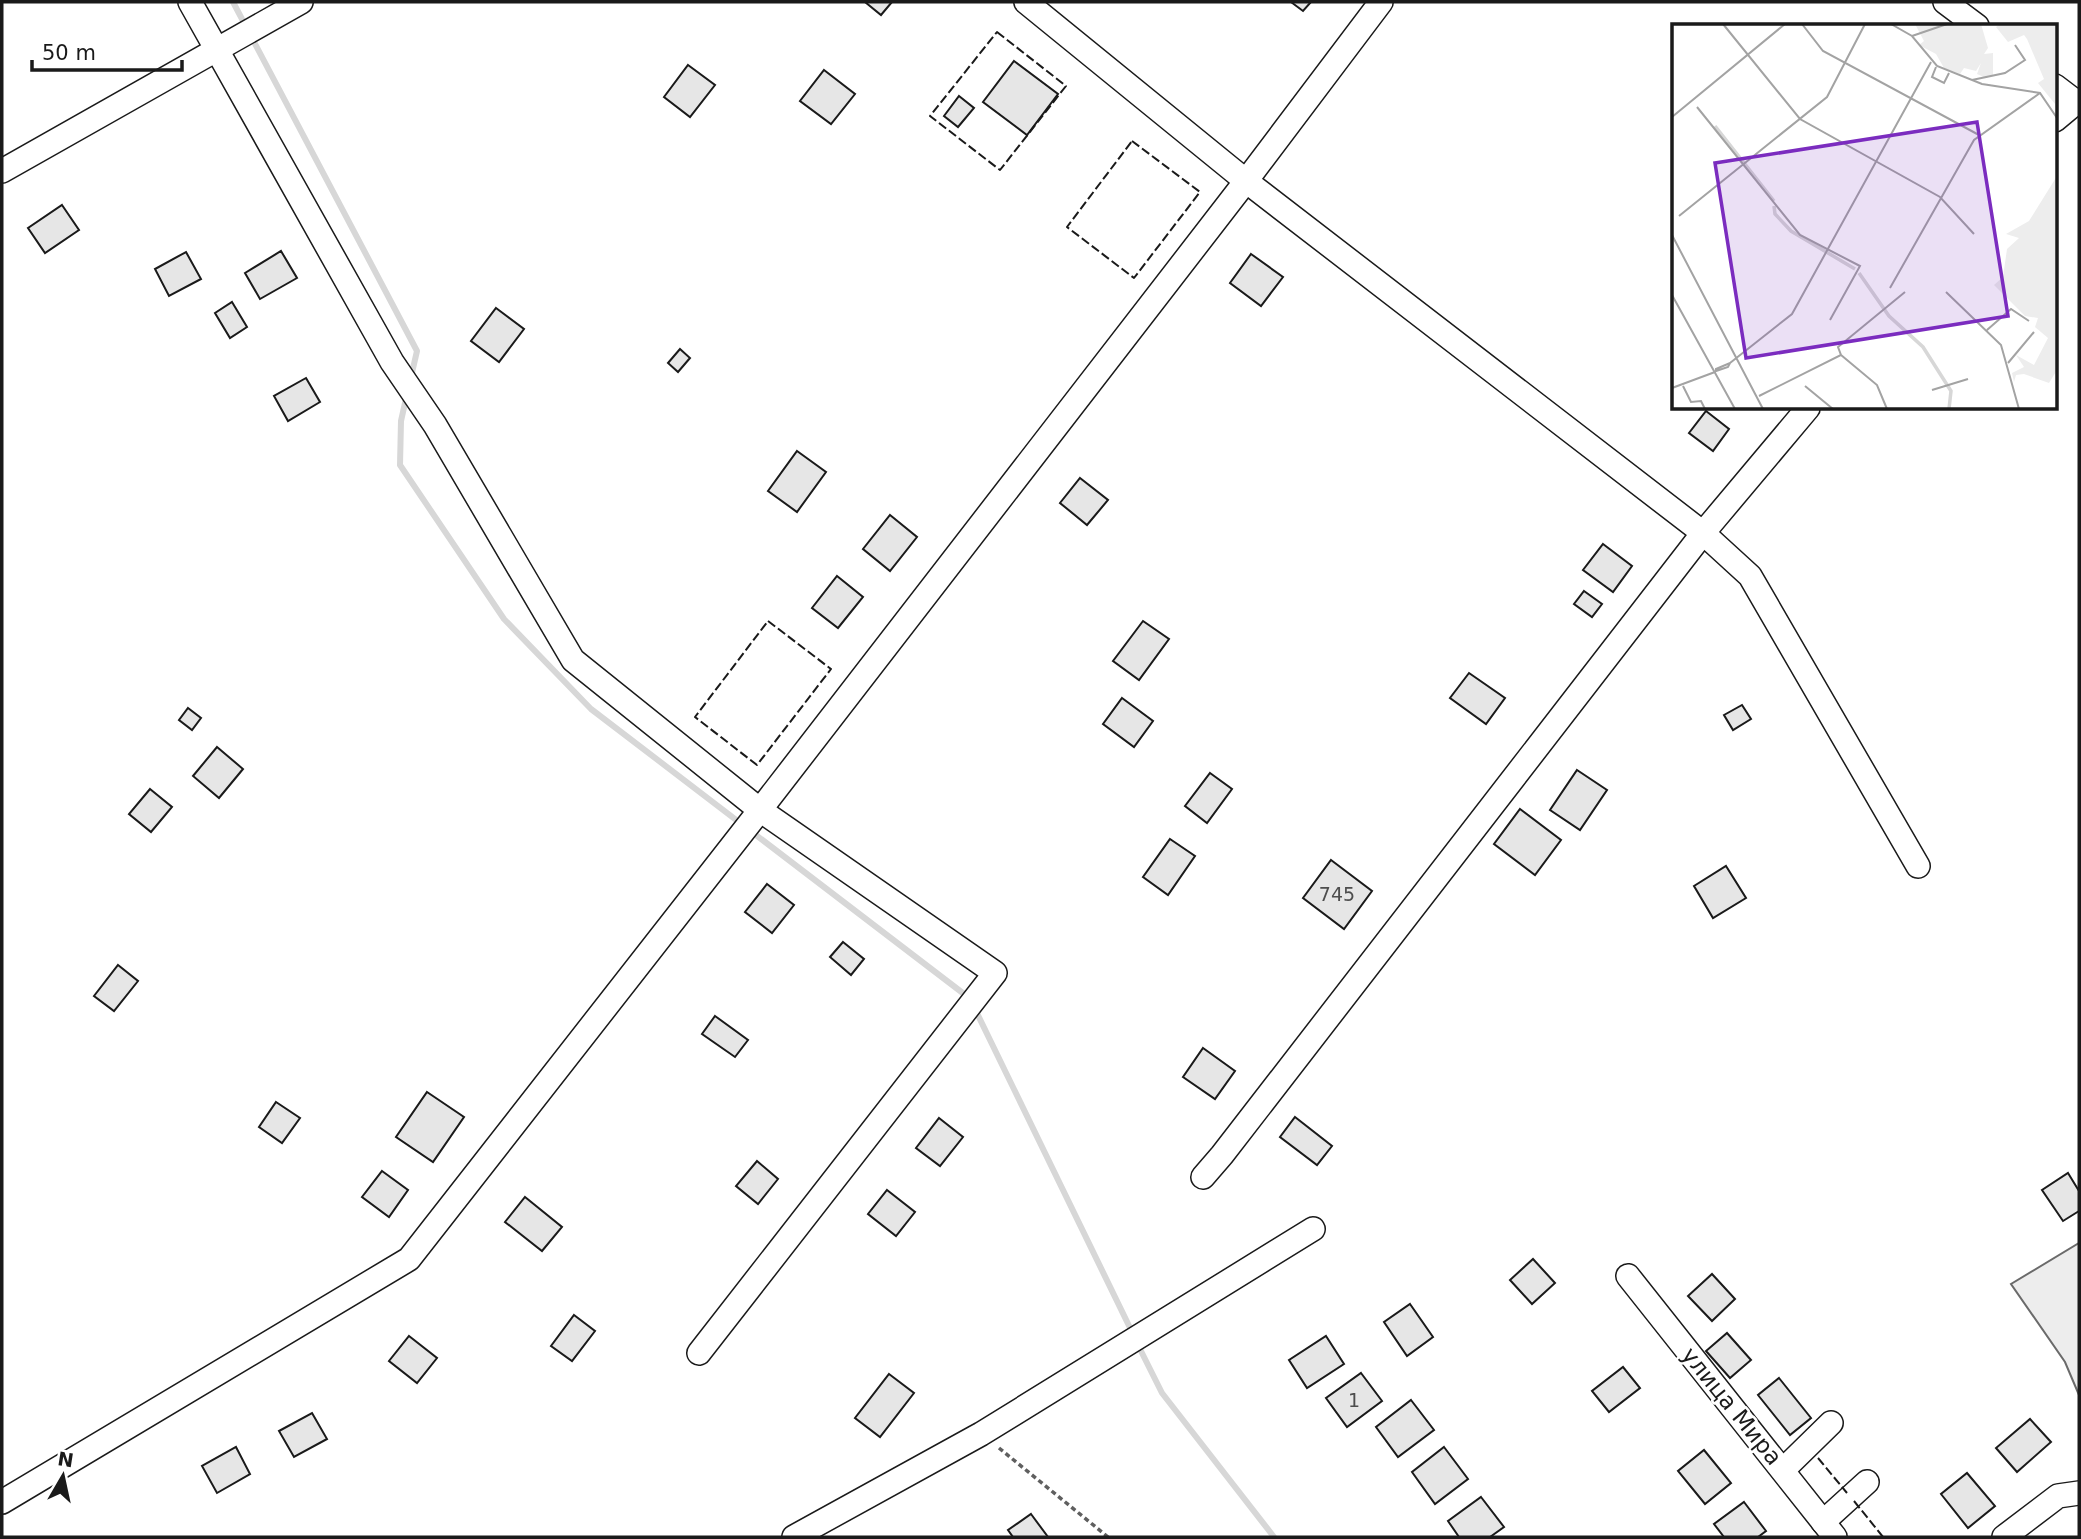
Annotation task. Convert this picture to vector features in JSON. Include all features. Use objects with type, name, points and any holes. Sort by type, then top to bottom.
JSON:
[{"type":"street","points":[[190,2],[392,362],[435,425],[573,660],[760,810],[995,973],[699,1353]]},
{"type":"street","points":[[2,171],[301,2]]},
{"type":"street","points":[[1026,2],[1246,181],[1703,533],[1750,576],[1918,866]]},
{"type":"street","points":[[2,1502],[409,1259],[760,810],[1381,2]]},
{"type":"street","points":[[1944,2],[1974,24]]},
{"type":"street","points":[[2056,87],[2078,101],[2056,119]]},
{"type":"street","points":[[1203,1177],[1703,533],[1806,410]]},
{"type":"street","points":[[794,1537],[981,1434],[1313,1228]]},
{"type":"street","name":"улица Мира","points":[[1628,1276],[1829,1530]]},
{"type":"street","points":[[1783,1470],[1831,1423]]},
{"type":"street","points":[[1829,1530],[1867,1482]]},
{"type":"street","points":[[2004,1537],[2058,1496],[2079,1493]]},
{"type":"path","points":[[981,1434],[1108,1537]]},
{"type":"shaded area","points":[[2079,1243],[2079,1395],[2065,1362],[2011,1284]]},
{"type":"building","points":[[865,2],[892,2],[881,15]]},
{"type":"building","points":[[1291,2],[1311,2],[1303,11]]},
{"type":"building","points":[[1014,61],[1058,94],[1027,135],[983,102]]},
{"type":"building","points":[[688,65],[715,85],[690,117],[664,97]]},
{"type":"building","points":[[824,70],[855,94],[831,124],[800,101]]},
{"type":"building","points":[[959,96],[974,108],[958,127],[944,116]]},
{"type":"building","points":[[62,205],[79,230],[45,253],[28,228]]},
{"type":"building","points":[[281,251],[297,278],[260,299],[245,273]]},
{"type":"building","points":[[186,252],[201,279],[169,296],[155,269]]},
{"type":"building","points":[[1251,254],[1283,277],[1261,306],[1230,283]]},
{"type":"building","points":[[232,302],[247,327],[230,338],[215,313]]},
{"type":"building","points":[[496,308],[524,329],[499,362],[471,341]]},
{"type":"building","points":[[680,349],[690,358],[678,372],[668,363]]},
{"type":"building","points":[[306,378],[320,402],[288,421],[274,396]]},
{"type":"building","points":[[1706,411],[1729,429],[1713,451],[1689,433]]},
{"type":"building","points":[[797,451],[826,472],[797,512],[768,491]]},
{"type":"building","points":[[1080,478],[1108,500],[1087,525],[1060,503]]},
{"type":"building","points":[[890,515],[917,537],[890,571],[863,549]]},
{"type":"building","points":[[1603,544],[1632,566],[1613,592],[1583,570]]},
{"type":"building","points":[[837,576],[863,597],[838,628],[812,608]]},
{"type":"building","points":[[1584,591],[1602,604],[1592,617],[1574,604]]},
{"type":"building","points":[[1143,621],[1169,639],[1139,680],[1113,661]]},
{"type":"building","points":[[1469,673],[1505,698],[1486,724],[1450,698]]},
{"type":"building","points":[[1122,698],[1153,721],[1134,747],[1103,724]]},
{"type":"building","points":[[1742,705],[1751,719],[1733,730],[1724,715]]},
{"type":"building","points":[[188,708],[201,718],[192,730],[179,720]]},
{"type":"building","points":[[217,747],[243,769],[219,798],[193,776]]},
{"type":"building","points":[[1577,770],[1607,790],[1580,830],[1550,810]]},
{"type":"building","points":[[1210,773],[1232,789],[1207,823],[1185,806]]},
{"type":"building","points":[[150,789],[172,807],[151,832],[129,814]]},
{"type":"building","points":[[1520,809],[1561,840],[1535,875],[1494,844]]},
{"type":"building","points":[[1170,839],[1195,856],[1168,895],[1143,877]]},
{"type":"building","points":[[1331,860],[1372,891],[1344,929],[1303,898]]},
{"type":"building","points":[[1726,866],[1746,898],[1713,918],[1694,886]]},
{"type":"building","points":[[767,884],[794,905],[772,933],[745,912]]},
{"type":"building","points":[[843,942],[864,959],[851,975],[830,957]]},
{"type":"building","points":[[118,965],[138,981],[114,1011],[94,996]]},
{"type":"building","points":[[715,1016],[748,1040],[735,1057],[702,1034]]},
{"type":"building","points":[[1203,1048],[1235,1071],[1215,1099],[1183,1077]]},
{"type":"building","points":[[427,1092],[464,1117],[433,1162],[396,1137]]},
{"type":"building","points":[[276,1102],[300,1118],[282,1143],[259,1127]]},
{"type":"building","points":[[1295,1117],[1332,1146],[1317,1165],[1280,1137]]},
{"type":"building","points":[[939,1118],[963,1137],[940,1166],[916,1148]]},
{"type":"building","points":[[757,1161],[778,1179],[758,1204],[736,1186]]},
{"type":"building","points":[[382,1171],[408,1190],[389,1217],[362,1197]]},
{"type":"building","points":[[2068,1173],[2079,1191],[2079,1211],[2063,1221],[2042,1190]]},
{"type":"building","points":[[887,1190],[915,1212],[896,1236],[868,1214]]},
{"type":"building","points":[[525,1197],[562,1227],[542,1251],[505,1222]]},
{"type":"building","points":[[1533,1259],[1555,1283],[1532,1304],[1510,1280]]},
{"type":"building","points":[[1712,1274],[1735,1299],[1712,1321],[1688,1296]]},
{"type":"building","points":[[1410,1304],[1433,1337],[1407,1356],[1384,1322]]},
{"type":"building","points":[[574,1315],[595,1331],[572,1361],[551,1346]]},
{"type":"building","points":[[1727,1333],[1751,1360],[1730,1378],[1706,1351]]},
{"type":"building","points":[[409,1336],[437,1358],[417,1383],[389,1361]]},
{"type":"building","points":[[1326,1336],[1344,1364],[1307,1388],[1289,1360]]},
{"type":"building","points":[[1623,1367],[1640,1388],[1609,1412],[1592,1391]]},
{"type":"building","points":[[1361,1373],[1382,1401],[1347,1427],[1326,1398]]},
{"type":"building","points":[[889,1374],[914,1393],[880,1437],[855,1418]]},
{"type":"building","points":[[1779,1378],[1811,1418],[1790,1435],[1758,1395]]},
{"type":"building","points":[[1411,1400],[1434,1430],[1398,1457],[1376,1427]]},
{"type":"building","points":[[312,1413],[327,1439],[294,1457],[279,1431]]},
{"type":"building","points":[[2030,1419],[2051,1442],[2017,1472],[1996,1448]]},
{"type":"building","points":[[236,1447],[250,1474],[217,1493],[202,1466]]},
{"type":"building","points":[[1444,1447],[1468,1479],[1435,1504],[1412,1472]]},
{"type":"building","points":[[1704,1450],[1731,1483],[1705,1504],[1678,1471]]},
{"type":"building","points":[[1967,1473],[1995,1506],[1968,1528],[1941,1494]]},
{"type":"building","points":[[1481,1497],[1504,1527],[1490,1537],[1459,1537],[1448,1521]]},
{"type":"building","points":[[1744,1502],[1766,1531],[1758,1537],[1724,1537],[1714,1524]]},
{"type":"building","points":[[1031,1514],[1048,1537],[1013,1537],[1008,1530]]},
{"type":"waterway","points":[[233,2],[417,351],[411,377]]},
{"type":"waterway","points":[[407,394],[401,421],[400,465],[504,619],[591,709],[968,997]]},
{"type":"waterway","points":[[974,1007],[1133,1334]]},
{"type":"waterway","points":[[1137,1343],[1162,1393],[1274,1537]]},
{"type":"fence","points":[[997,32],[1066,86],[1000,170],[930,116],[997,32]]},
{"type":"fence","points":[[1132,141],[1200,192],[1134,278],[1067,227],[1132,141]]},
{"type":"fence","points":[[768,621],[831,669],[757,765],[695,717],[768,621]]},
{"type":"fence","points":[[1818,1458],[1847,1493]]},
{"type":"fence","points":[[1854,1501],[1883,1537]]}]
